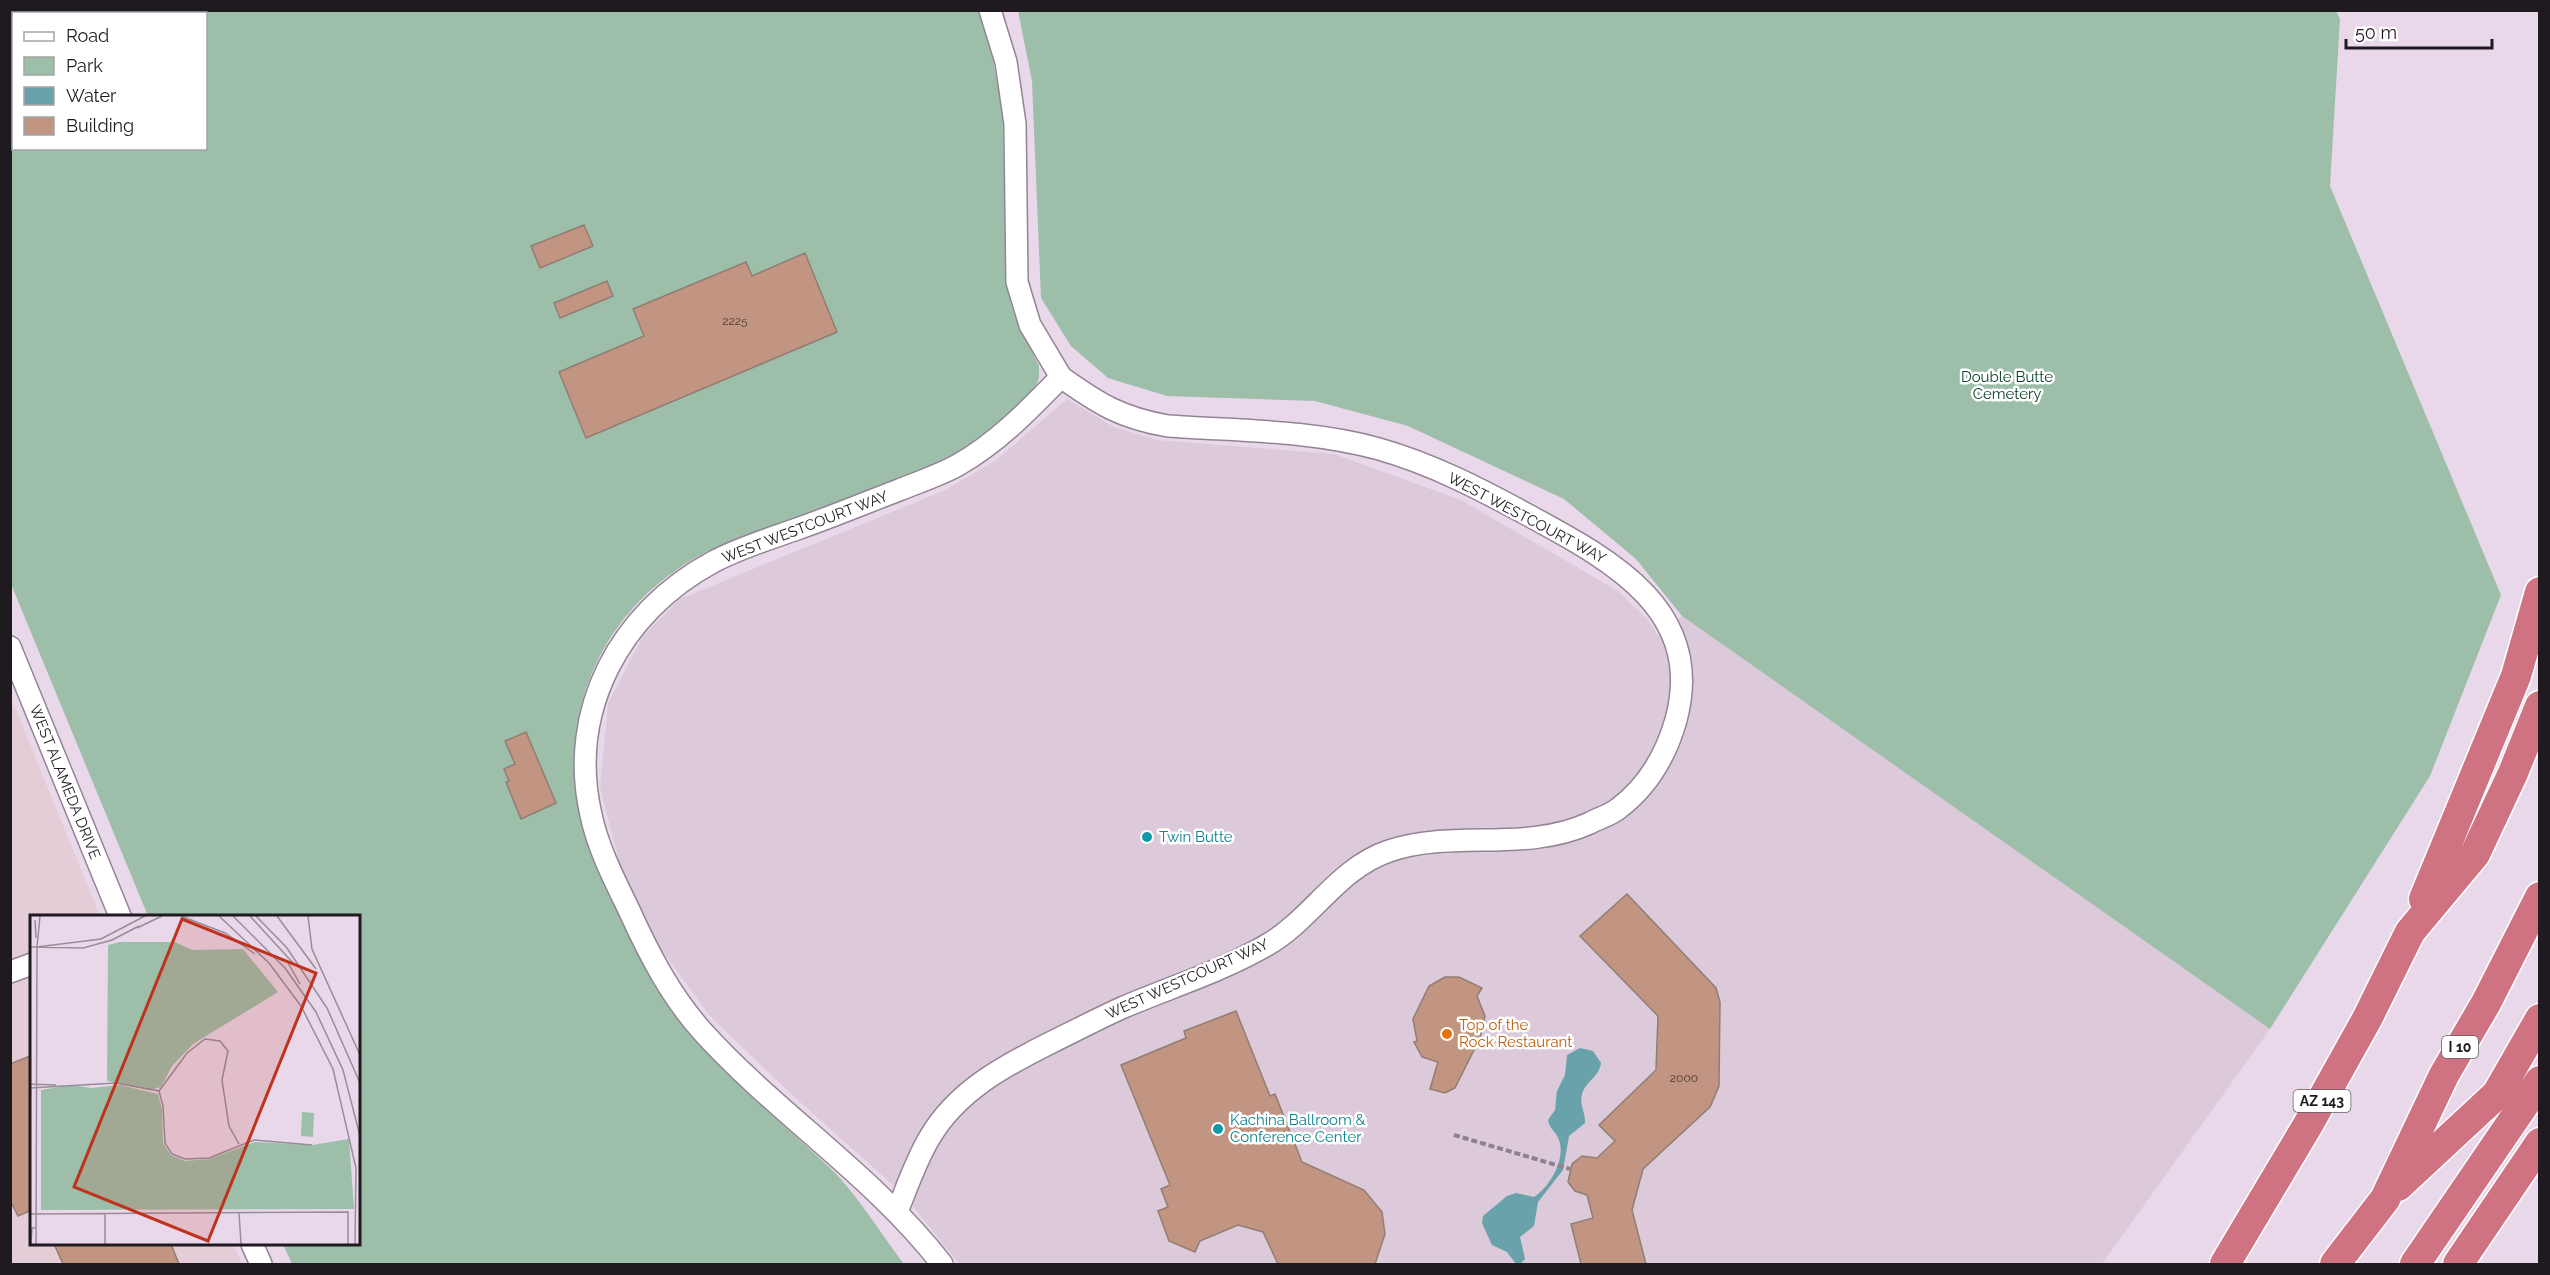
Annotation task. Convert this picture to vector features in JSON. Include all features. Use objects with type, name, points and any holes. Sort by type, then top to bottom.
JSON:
[{"type":"highway","points":[[2410,932],[2500,718],[2516,676],[2540,592]]},
{"type":"highway","name":"AZ 143","points":[[2225,1264],[2315,1113],[2367,1019],[2410,932],[2475,854],[2513,773],[2540,706]]},
{"type":"highway","name":"I 10","points":[[2335,1264],[2385,1198],[2444,1075],[2486,1003],[2540,897]]},
{"type":"highway","points":[[2385,1198],[2497,1094],[2540,1019]]},
{"type":"highway","points":[[2415,1264],[2540,1081]]},
{"type":"highway","points":[[2458,1264],[2540,1143]]},
{"type":"street","name":"WEST WESTCOURT WAY","points":[[897,1212],[929,1137],[964,1094],[1007,1065],[1124,1008],[1207,974],[1266,946],[1306,916],[1333,888],[1368,859],[1414,845],[1522,841],[1549,836],[1581,827],[1617,810],[1649,778],[1661,761],[1679,709],[1681,679],[1677,655],[1668,628],[1642,588],[1595,552],[1473,486],[1410,458],[1345,440],[1168,426],[1144,422],[1122,415],[1061,377],[1030,325],[1017,282],[1014,113],[1006,62],[990,10]]},
{"type":"street","name":"WEST WESTCOURT WAY","points":[[942,1264],[897,1212],[733,1062],[702,1030],[670,990],[632,918],[600,847],[586,783],[585,752],[590,717],[603,675],[626,635],[663,596],[691,575],[745,548],[956,466],[999,438],[1061,377]]},
{"type":"street","name":"WEST ALAMEDA DRIVE","points":[[10,647],[19,690],[120,915]]},
{"type":"street","points":[[10,972],[30,965]]},
{"type":"street","points":[[252,1245],[261,1264]]},
{"type":"path","points":[[1454,1135],[1570,1169]]},
{"type":"shaded area","points":[[1067,399],[1114,427],[1158,440],[1334,454],[1461,500],[1618,591],[1648,620],[1658,636],[1682,616],[2270,1029],[2102,1264],[959,1264],[904,1195],[789,1092],[710,1016],[663,952],[623,876],[600,788],[608,703],[643,636],[680,599],[943,491],[995,461]]},
{"type":"shaded area","points":[[10,695],[100,915],[30,915],[30,1245],[233,1245],[242,1264],[11,1264]]},
{"type":"green space","points":[[10,11],[978,11],[989,38],[1003,115],[1006,281],[1012,308],[1039,366],[1037,384],[994,427],[962,451],[927,468],[708,551],[672,573],[641,599],[616,629],[596,663],[583,699],[576,738],[575,778],[581,820],[588,845],[620,916],[660,991],[692,1036],[729,1076],[840,1178],[904,1264],[292,1264],[283,1245],[360,1245],[360,915],[148,915],[11,584]]},
{"type":"green space","name":"Double Butte Cemetery","points":[[1018,11],[2336,11],[2340,19],[2330,186],[2501,595],[2430,776],[2270,1029],[1682,616],[1636,559],[1564,499],[1408,426],[1315,401],[1167,396],[1108,378],[1071,346],[1041,298],[1032,81]]},
{"type":"water","points":[[1580,1048],[1593,1051],[1601,1063],[1598,1072],[1586,1086],[1582,1095],[1585,1123],[1569,1136],[1563,1170],[1538,1202],[1534,1226],[1520,1237],[1525,1259],[1520,1264],[1516,1264],[1507,1252],[1492,1245],[1482,1223],[1483,1216],[1507,1196],[1516,1193],[1534,1197],[1551,1180],[1558,1164],[1561,1147],[1548,1120],[1555,1110],[1557,1091],[1565,1075],[1567,1055]]},
{"type":"building","points":[[584,225],[593,246],[540,268],[531,246]]},
{"type":"building","points":[[805,253],[837,332],[586,438],[559,372],[644,336],[633,309],[746,262],[752,276]]},
{"type":"building","points":[[607,281],[613,296],[560,318],[554,303]]},
{"type":"building","points":[[526,732],[556,803],[521,819],[506,782],[509,781],[504,769],[515,764],[505,741]]},
{"type":"building","points":[[1627,894],[1716,988],[1720,1002],[1719,1086],[1710,1107],[1643,1169],[1632,1210],[1646,1264],[1581,1264],[1571,1224],[1593,1218],[1587,1195],[1575,1191],[1568,1182],[1572,1164],[1582,1156],[1597,1158],[1615,1141],[1599,1125],[1656,1070],[1658,1016],[1580,936]]},
{"type":"building","name":"Top of the Rock Restaurant","points":[[1445,977],[1459,977],[1482,988],[1477,996],[1485,1016],[1480,1038],[1455,1088],[1445,1093],[1430,1089],[1438,1062],[1422,1057],[1414,1042],[1417,1041],[1413,1019],[1429,986]]},
{"type":"building","name":"Kachina Ballroom & Conference Center","points":[[1236,1011],[1270,1096],[1275,1094],[1302,1162],[1364,1190],[1382,1212],[1385,1234],[1375,1264],[1278,1264],[1263,1232],[1238,1225],[1200,1241],[1195,1252],[1169,1241],[1158,1211],[1168,1207],[1161,1189],[1170,1185],[1121,1065],[1186,1038],[1184,1031]]},
{"type":"building","points":[[30,1056],[30,1211],[18,1216],[10,1200],[10,1064]]},
{"type":"building","points":[[54,1245],[171,1245],[179,1264],[63,1264]]},
{"type":"place","name":"Twin Butte","points":[[1147,837]]},
{"type":"place","name":"Top of the Rock Restaurant","points":[[1447,1034]]},
{"type":"place","name":"Kachina Ballroom & Conference Center","points":[[1218,1129]]}]
